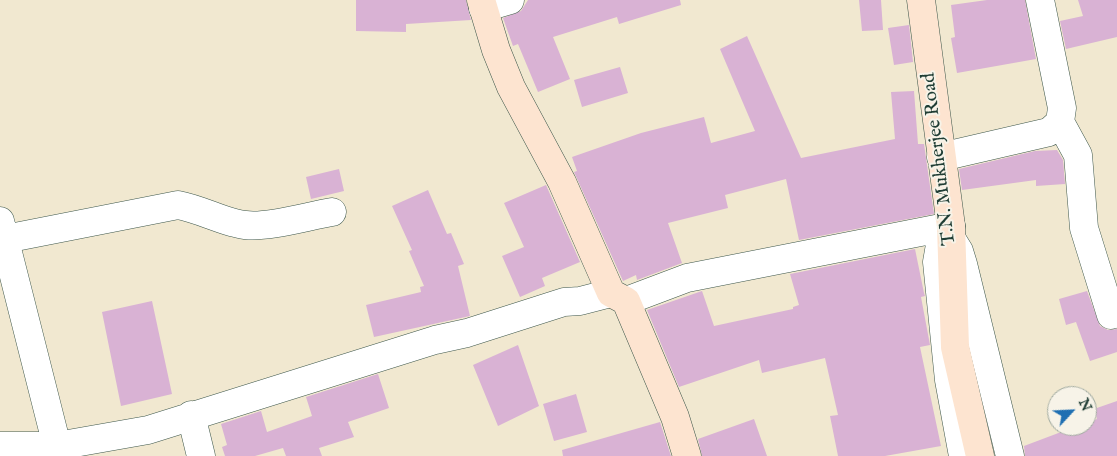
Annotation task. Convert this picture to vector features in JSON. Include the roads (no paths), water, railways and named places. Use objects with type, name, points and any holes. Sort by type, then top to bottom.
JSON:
[{"type":"street","points":[[510,0],[482,4],[496,50],[511,87],[562,182],[675,417],[687,456]]},
{"type":"street","name":"T.N. Mukherjee Road","points":[[921,0],[951,232],[956,348],[980,456]]},
{"type":"street","points":[[1040,0],[1062,108],[1060,122],[1078,155],[1086,236],[1111,315]]},
{"type":"street","points":[[940,156],[1049,132],[1060,122]]},
{"type":"street","points":[[57,446],[2,230],[178,205],[194,208],[245,225],[280,222],[332,212]]},
{"type":"street","points":[[0,446],[57,446],[148,430],[191,415],[435,340],[467,333],[564,302],[618,297],[687,278],[951,232]]},
{"type":"street","points":[[951,232],[940,245],[937,262],[949,380],[962,456]]},
{"type":"street","points":[[951,232],[963,264],[1010,456]]},
{"type":"street","points":[[191,415],[201,456]]}]
